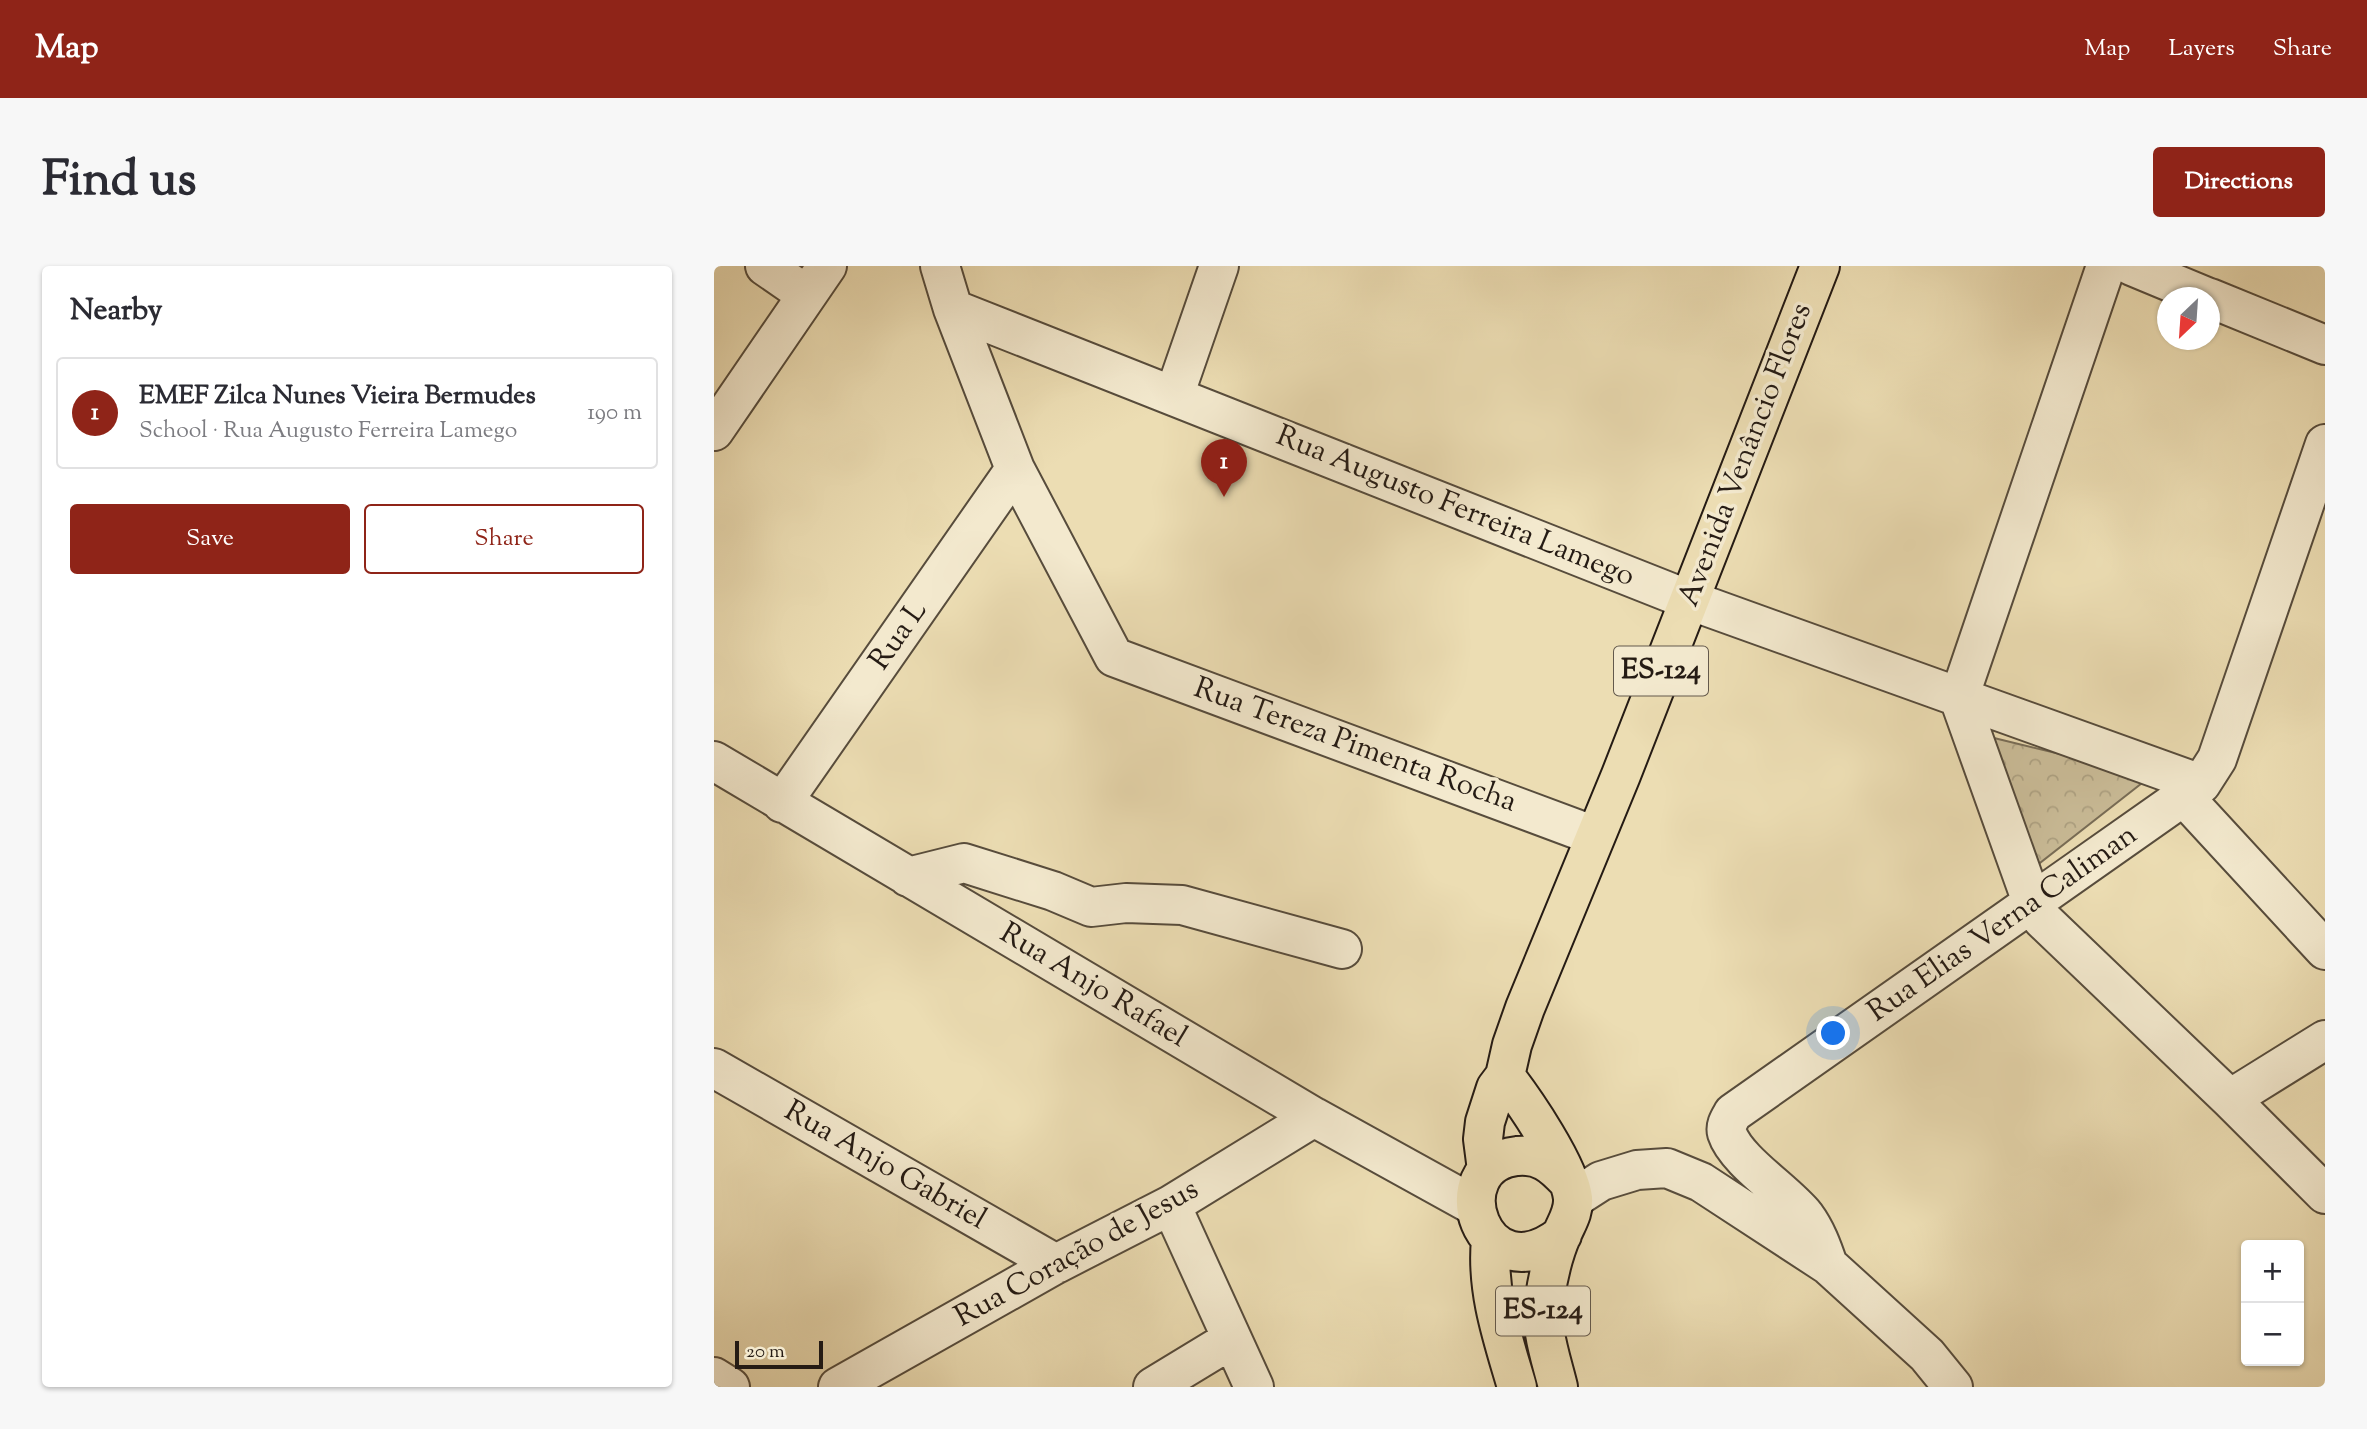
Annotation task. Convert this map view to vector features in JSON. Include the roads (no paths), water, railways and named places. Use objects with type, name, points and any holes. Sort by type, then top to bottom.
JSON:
[{"type":"main road","name":"Avenida Venâncio Flores","points":[[1487,1170],[1485,1122],[1496,1088],[1505,1076],[1525,1008],[1621,775],[1820,266]]},
{"type":"main road","points":[[1505,1076],[1541,1129],[1570,1190]]},
{"type":"main road","points":[[1487,1170],[1507,1157],[1530,1155],[1551,1163],[1570,1190]]},
{"type":"main road","name":"ES-124","points":[[1487,1170],[1478,1187],[1475,1206],[1479,1225],[1491,1240],[1508,1250],[1528,1253],[1546,1247],[1562,1235]]},
{"type":"main road","name":"ES-124","points":[[1558,1387],[1544,1330],[1543,1310],[1562,1235],[1571,1218],[1570,1190]]},
{"type":"main road","name":"ES-124","points":[[1491,1240],[1491,1289],[1517,1387]]},
{"type":"street","points":[[714,431],[817,281],[765,266]]},
{"type":"street","points":[[940,266],[953,309],[1015,469]]},
{"type":"street","points":[[1174,396],[1219,266]]},
{"type":"street","points":[[2106,266],[1959,698],[2033,905],[2042,919],[2325,1194]]},
{"type":"street","points":[[2132,266],[2183,287]]},
{"type":"street","points":[[2220,302],[2325,345]]},
{"type":"street","name":"Rua Augusto Ferreira Lamego","points":[[953,309],[1689,600],[1959,698],[2193,791]]},
{"type":"street","points":[[2325,444],[2217,759],[2193,791],[2325,950]]},
{"type":"street","name":"Rua Tereza Pimenta Rocha","points":[[1015,469],[1114,657],[1595,836]]},
{"type":"street","name":"Rua L","points":[[782,803],[1015,469]]},
{"type":"street","name":"Rua Anjo Rafael","points":[[714,761],[1314,1117],[1475,1206]]},
{"type":"street","name":"Rua Elias Verna Caliman","points":[[1828,1265],[1818,1236],[1803,1214],[1735,1149],[1726,1126],[1733,1113],[2193,791]]},
{"type":"street","points":[[908,877],[964,863],[1053,891],[1091,907],[1126,903],[1182,905],[1342,949]]},
{"type":"street","points":[[2230,1099],[2325,1041]]},
{"type":"street","name":"Rua Anjo Gabriel","points":[[714,1069],[1056,1264]]},
{"type":"street","name":"Rua Coração de Jesus","points":[[838,1387],[1056,1264],[1171,1205],[1314,1117]]},
{"type":"street","points":[[1570,1190],[1618,1174],[1667,1168],[1701,1182],[1828,1265],[1927,1355],[1953,1387]]},
{"type":"street","points":[[1171,1205],[1254,1387]]},
{"type":"street","points":[[1153,1387],[1232,1339]]},
{"type":"street","points":[[714,1377],[730,1387]]},
{"type":"place","name":"EMEF Zilca Nunes Vieira Bermudes","points":[[1224,497]]}]
